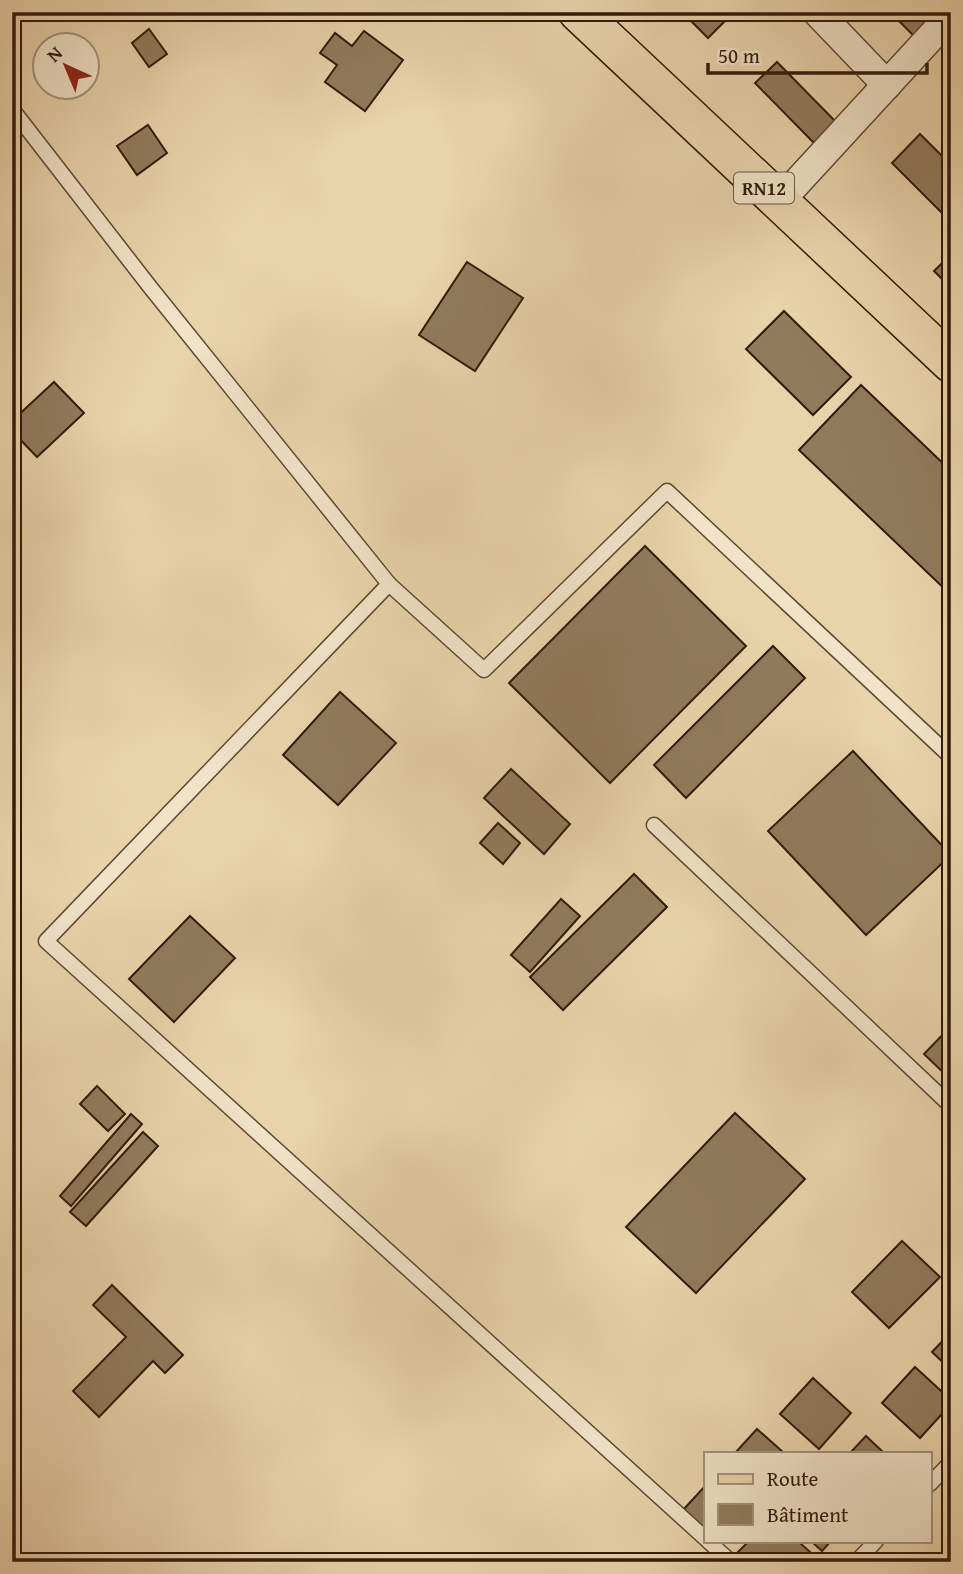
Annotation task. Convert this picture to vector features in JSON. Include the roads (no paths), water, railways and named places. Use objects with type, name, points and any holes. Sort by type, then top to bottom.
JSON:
[{"type":"main road","name":"RN12","points":[[578,12],[951,363]]},
{"type":"street","points":[[817,12],[887,85]]},
{"type":"street","points":[[779,202],[951,15]]},
{"type":"lane","points":[[12,109],[150,287],[389,584],[484,670],[667,491],[951,757]]},
{"type":"lane","points":[[389,584],[46,941],[704,1537]]},
{"type":"lane","points":[[654,825],[951,1106]]},
{"type":"lane","points":[[932,1482],[951,1462]]},
{"type":"lane","points":[[709,1542],[731,1562]]},
{"type":"lane","points":[[856,1562],[875,1542]]}]
